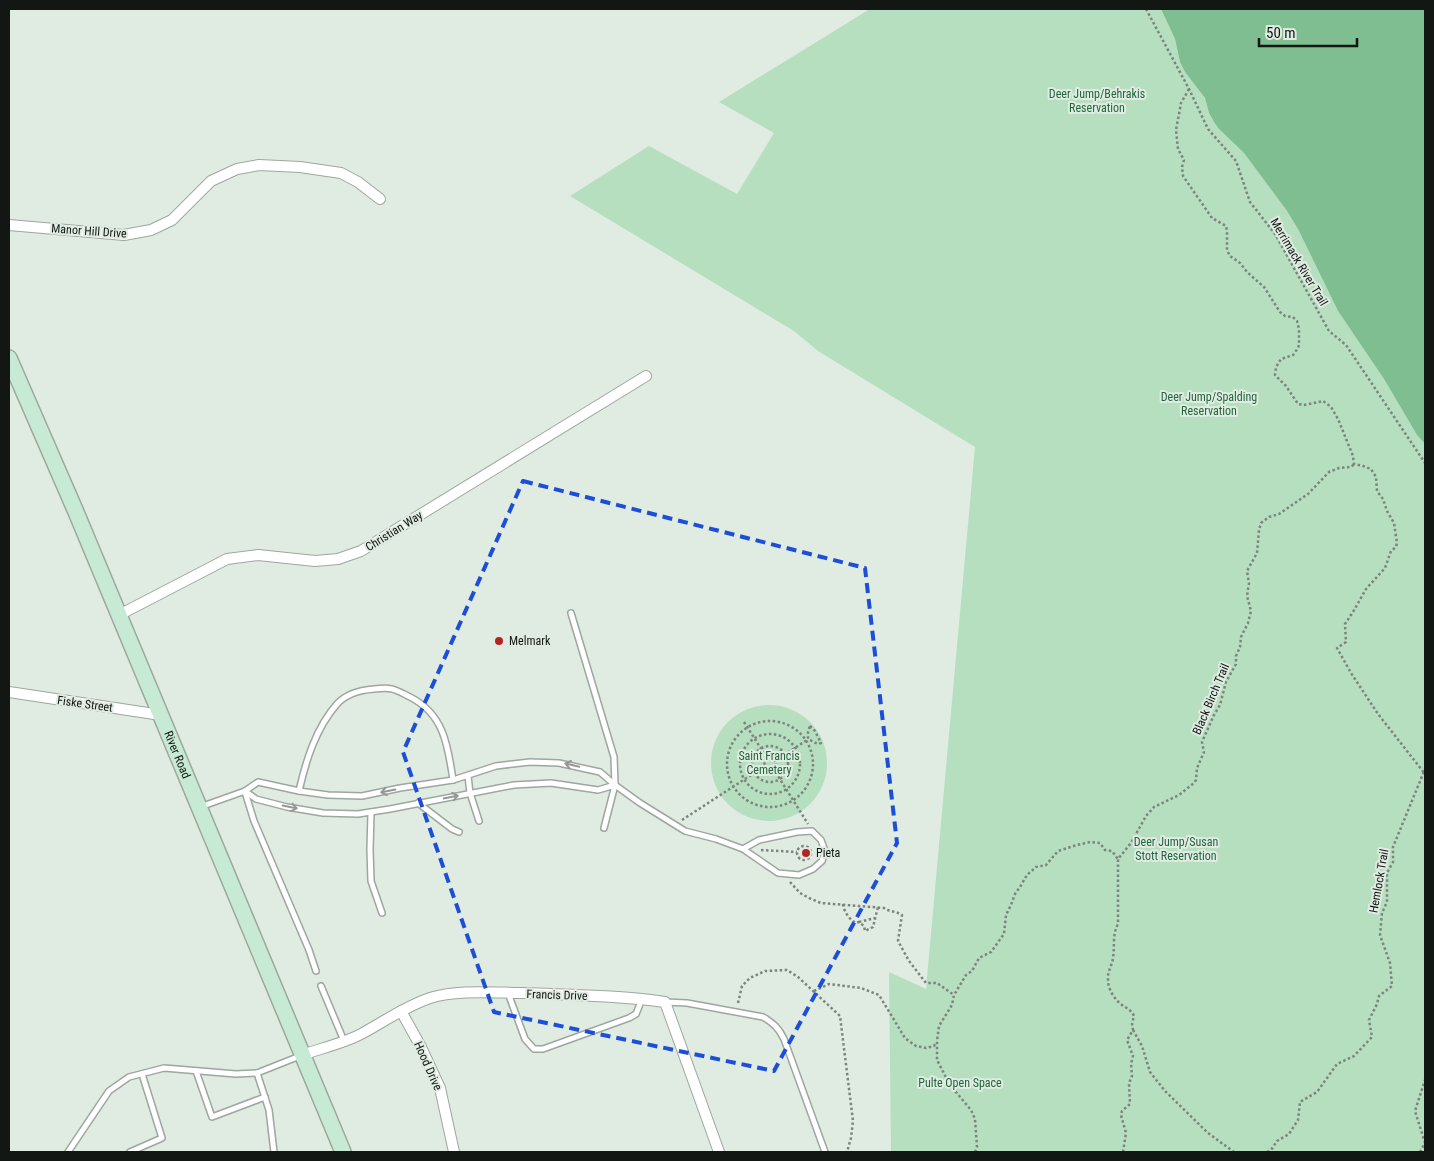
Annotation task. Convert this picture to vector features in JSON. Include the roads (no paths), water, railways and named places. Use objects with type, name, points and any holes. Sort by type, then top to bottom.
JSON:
[{"type":"main road","name":"River Road","points":[[9,358],[119,615],[343,1152]]},
{"type":"street","name":"Manor Hill Drive","points":[[9,225],[124,235],[151,230],[172,220],[211,181],[237,169],[259,165],[300,167],[341,173],[358,182],[380,199]]},
{"type":"street","name":"Christian Way","points":[[119,615],[228,558],[258,555],[316,560],[338,559],[361,551],[646,376]]},
{"type":"street","name":"Fiske Street","points":[[9,692],[161,715]]},
{"type":"street","name":"Francis Drive","points":[[302,1055],[362,1034],[402,1011],[430,998],[447,994],[578,995],[664,1002]]},
{"type":"street","points":[[664,1002],[719,1152]]},
{"type":"street","name":"Hood Drive","points":[[402,1011],[440,1088],[454,1152]]},
{"type":"lane","points":[[571,613],[614,758],[615,785],[604,828]]},
{"type":"lane","points":[[299,790],[305,764],[322,725],[338,703],[351,694],[369,689],[391,688],[422,703],[434,715],[443,730],[453,780]]},
{"type":"lane","points":[[199,807],[245,791],[258,782],[328,795],[362,796],[453,780],[496,766],[530,762],[559,763],[600,772],[640,803],[675,825],[685,830],[743,848],[778,873],[799,875],[813,869],[822,861],[825,850],[821,840],[812,831],[797,832],[759,840],[743,848]]},
{"type":"lane","points":[[468,776],[470,793],[479,821]]},
{"type":"lane","points":[[245,791],[256,799],[287,807],[323,813],[358,814],[514,784],[551,783],[598,790],[615,785]]},
{"type":"lane","points":[[245,791],[254,821],[309,950],[316,971]]},
{"type":"lane","points":[[418,803],[452,829],[459,832]]},
{"type":"lane","points":[[371,812],[371,881],[382,913]]},
{"type":"lane","points":[[320,986],[344,1041]]},
{"type":"lane","points":[[508,993],[525,1040],[534,1049],[543,1049],[629,1018],[636,1014],[642,999]]},
{"type":"lane","points":[[664,1002],[687,1003],[735,1012],[763,1018],[773,1023],[784,1039],[825,1152]]},
{"type":"lane","points":[[68,1152],[109,1091],[129,1077],[164,1068],[236,1074],[257,1073],[302,1055]]},
{"type":"lane","points":[[196,1071],[212,1117],[265,1097]]},
{"type":"lane","points":[[257,1073],[269,1110],[274,1152]]},
{"type":"lane","points":[[130,1152],[162,1138],[142,1074]]},
{"type":"place","name":"Melmark","points":[[499,641]]},
{"type":"place","name":"Pieta","points":[[806,853]]},
{"type":"park label","name":"Deer Jump/Behrakis Reservation","points":[[1097,101]]},
{"type":"park label","name":"Deer Jump/Spalding Reservation","points":[[1209,404]]},
{"type":"park label","name":"Saint Francis Cemetery","points":[[769,763]]},
{"type":"park label","name":"Deer Jump/Susan Stott Reservation","points":[[1176,849]]},
{"type":"park label","name":"Pulte Open Space","points":[[960,1083]]}]
